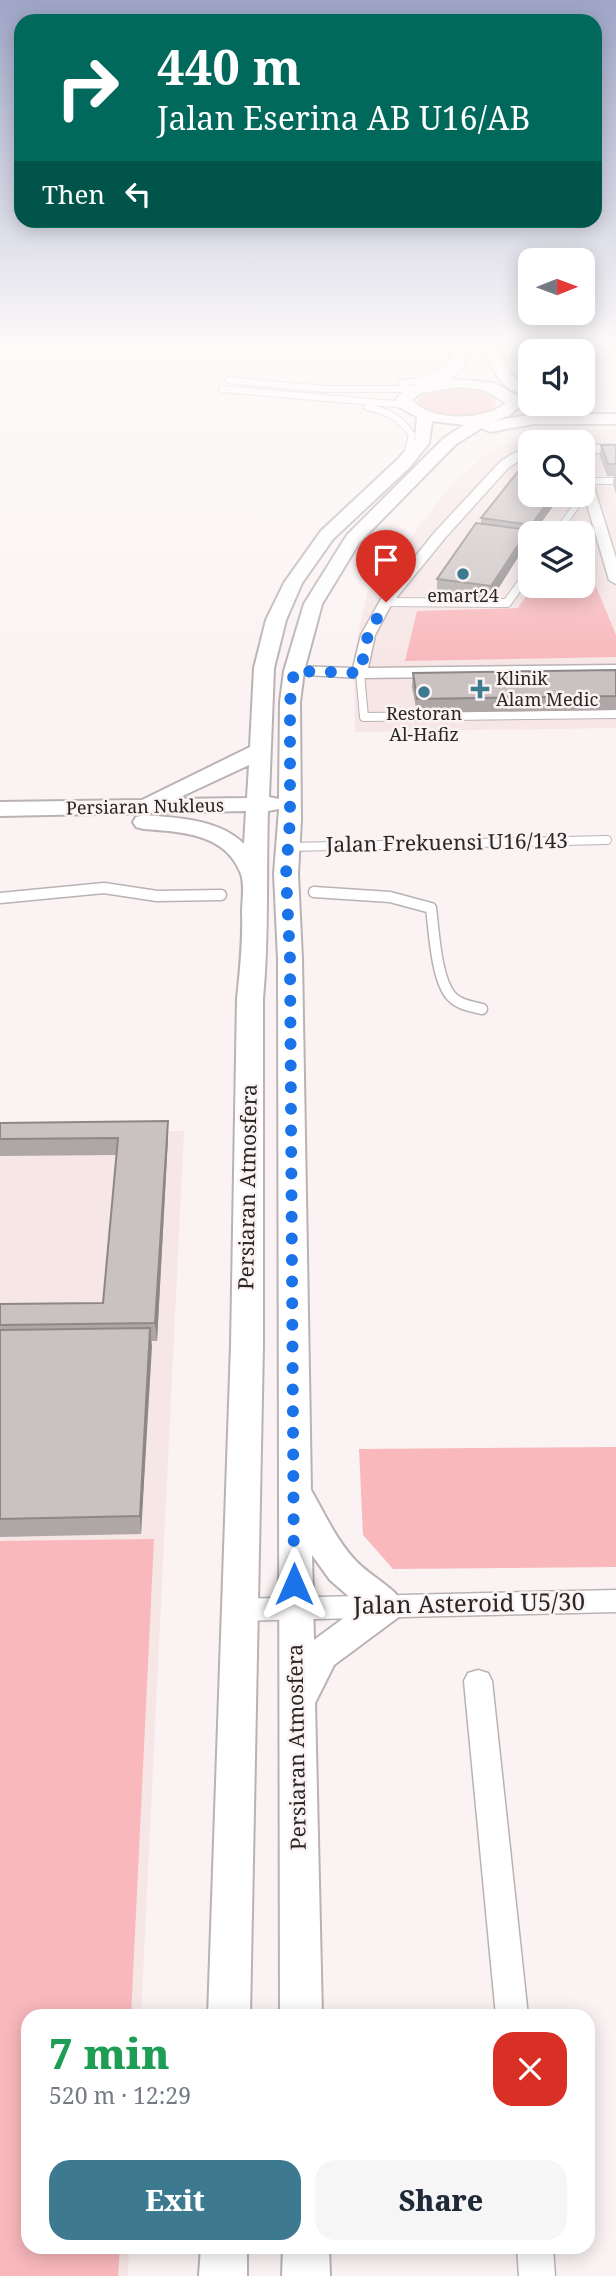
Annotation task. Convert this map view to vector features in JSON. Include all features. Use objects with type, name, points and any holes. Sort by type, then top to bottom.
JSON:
[{"type":"street","name":"Persiaran Atmosfera","points":[[301,2009],[290,959],[286,874],[290,702],[294,671],[313,604],[331,570],[353,538],[412,468],[417,454]]},
{"type":"street","name":"Persiaran Atmosfera","points":[[229,2009],[247,1345],[250,999],[255,951],[254,876],[264,668],[276,620],[293,583],[327,535],[431,454]]},
{"type":"street","points":[[412,468],[437,454]]},
{"type":"street","points":[[360,673],[368,635],[386,602],[440,536],[504,465],[518,456]]},
{"type":"street","points":[[594,507],[616,580]]},
{"type":"street","points":[[294,671],[360,673],[616,670]]},
{"type":"street","points":[[131,814],[260,750]]},
{"type":"street","name":"Persiaran Nukleus","points":[[0,809],[131,814],[257,813],[289,823]]},
{"type":"street","points":[[131,814],[194,827],[217,835],[238,849],[254,876]]},
{"type":"street","name":"Persiaran Nukleus","points":[[0,824],[131,814]]},
{"type":"street","points":[[294,1489],[319,1539],[346,1577],[387,1606],[321,1655],[296,1704]]},
{"type":"street","name":"Jalan Asteroid U5/30","points":[[238,1610],[616,1601]]},
{"type":"street","points":[[478,1681],[511,2009]]},
{"type":"street","points":[[223,2276],[224,2254]]},
{"type":"street","points":[[306,2254],[306,2276]]},
{"type":"street","points":[[535,2254],[537,2276]]},
{"type":"lane","points":[[412,454],[412,468]]},
{"type":"lane","points":[[595,480],[616,481]]},
{"type":"lane","points":[[386,602],[507,603],[518,587]]},
{"type":"lane","points":[[360,673],[364,716],[616,714]]},
{"type":"lane","name":"Jalan Frekuensi U16/143","points":[[289,823],[607,840]]},
{"type":"lane","points":[[0,898],[104,888],[158,896],[221,895]]},
{"type":"lane","points":[[314,892],[398,900],[431,908],[441,974],[450,995],[462,1004],[482,1009]]},
{"type":"shaded area","points":[[486,454],[518,454],[518,507],[595,507],[595,454],[616,454],[616,728],[355,732],[354,655],[367,593],[449,488]]},
{"type":"shaded area","points":[[595,584],[616,635],[616,657],[405,661],[417,611],[518,608],[525,598],[595,598]]},
{"type":"shaded area","points":[[184,1131],[141,2009],[21,2009],[21,2254],[129,2254],[128,2276],[0,2276],[0,1134]]},
{"type":"shaded area","points":[[616,1447],[616,1567],[393,1569],[363,1535],[359,1449]]},
{"type":"shaded area","points":[[154,1539],[131,2009],[21,2009],[21,2254],[120,2254],[118,2276],[0,2276],[0,1541]]},
{"type":"building","points":[[604,454],[616,454],[616,464],[608,464]]},
{"type":"building","points":[[518,472],[518,507],[544,507],[534,521],[518,521],[518,523],[481,518]]},
{"type":"building","points":[[476,523],[518,529],[518,545],[491,586],[437,579]]},
{"type":"building","points":[[616,670],[616,696],[417,699],[413,673]]},
{"type":"building","points":[[168,1121],[155,1323],[0,1325],[0,1304],[103,1303],[118,1138],[0,1139],[0,1123]]},
{"type":"building","points":[[150,1328],[140,1516],[0,1519],[0,1330]]},
{"type":"place","name":"emart24","points":[[463,574]]},
{"type":"place","name":"Klinik Alam Medic","points":[[480,689]]},
{"type":"place","name":"Restoran Al-Hafiz","points":[[424,692]]},
{"type":"route","points":[[294,1584],[290,959],[286,874],[290,820],[290,702],[294,671],[360,673],[368,635],[386,602]]}]
